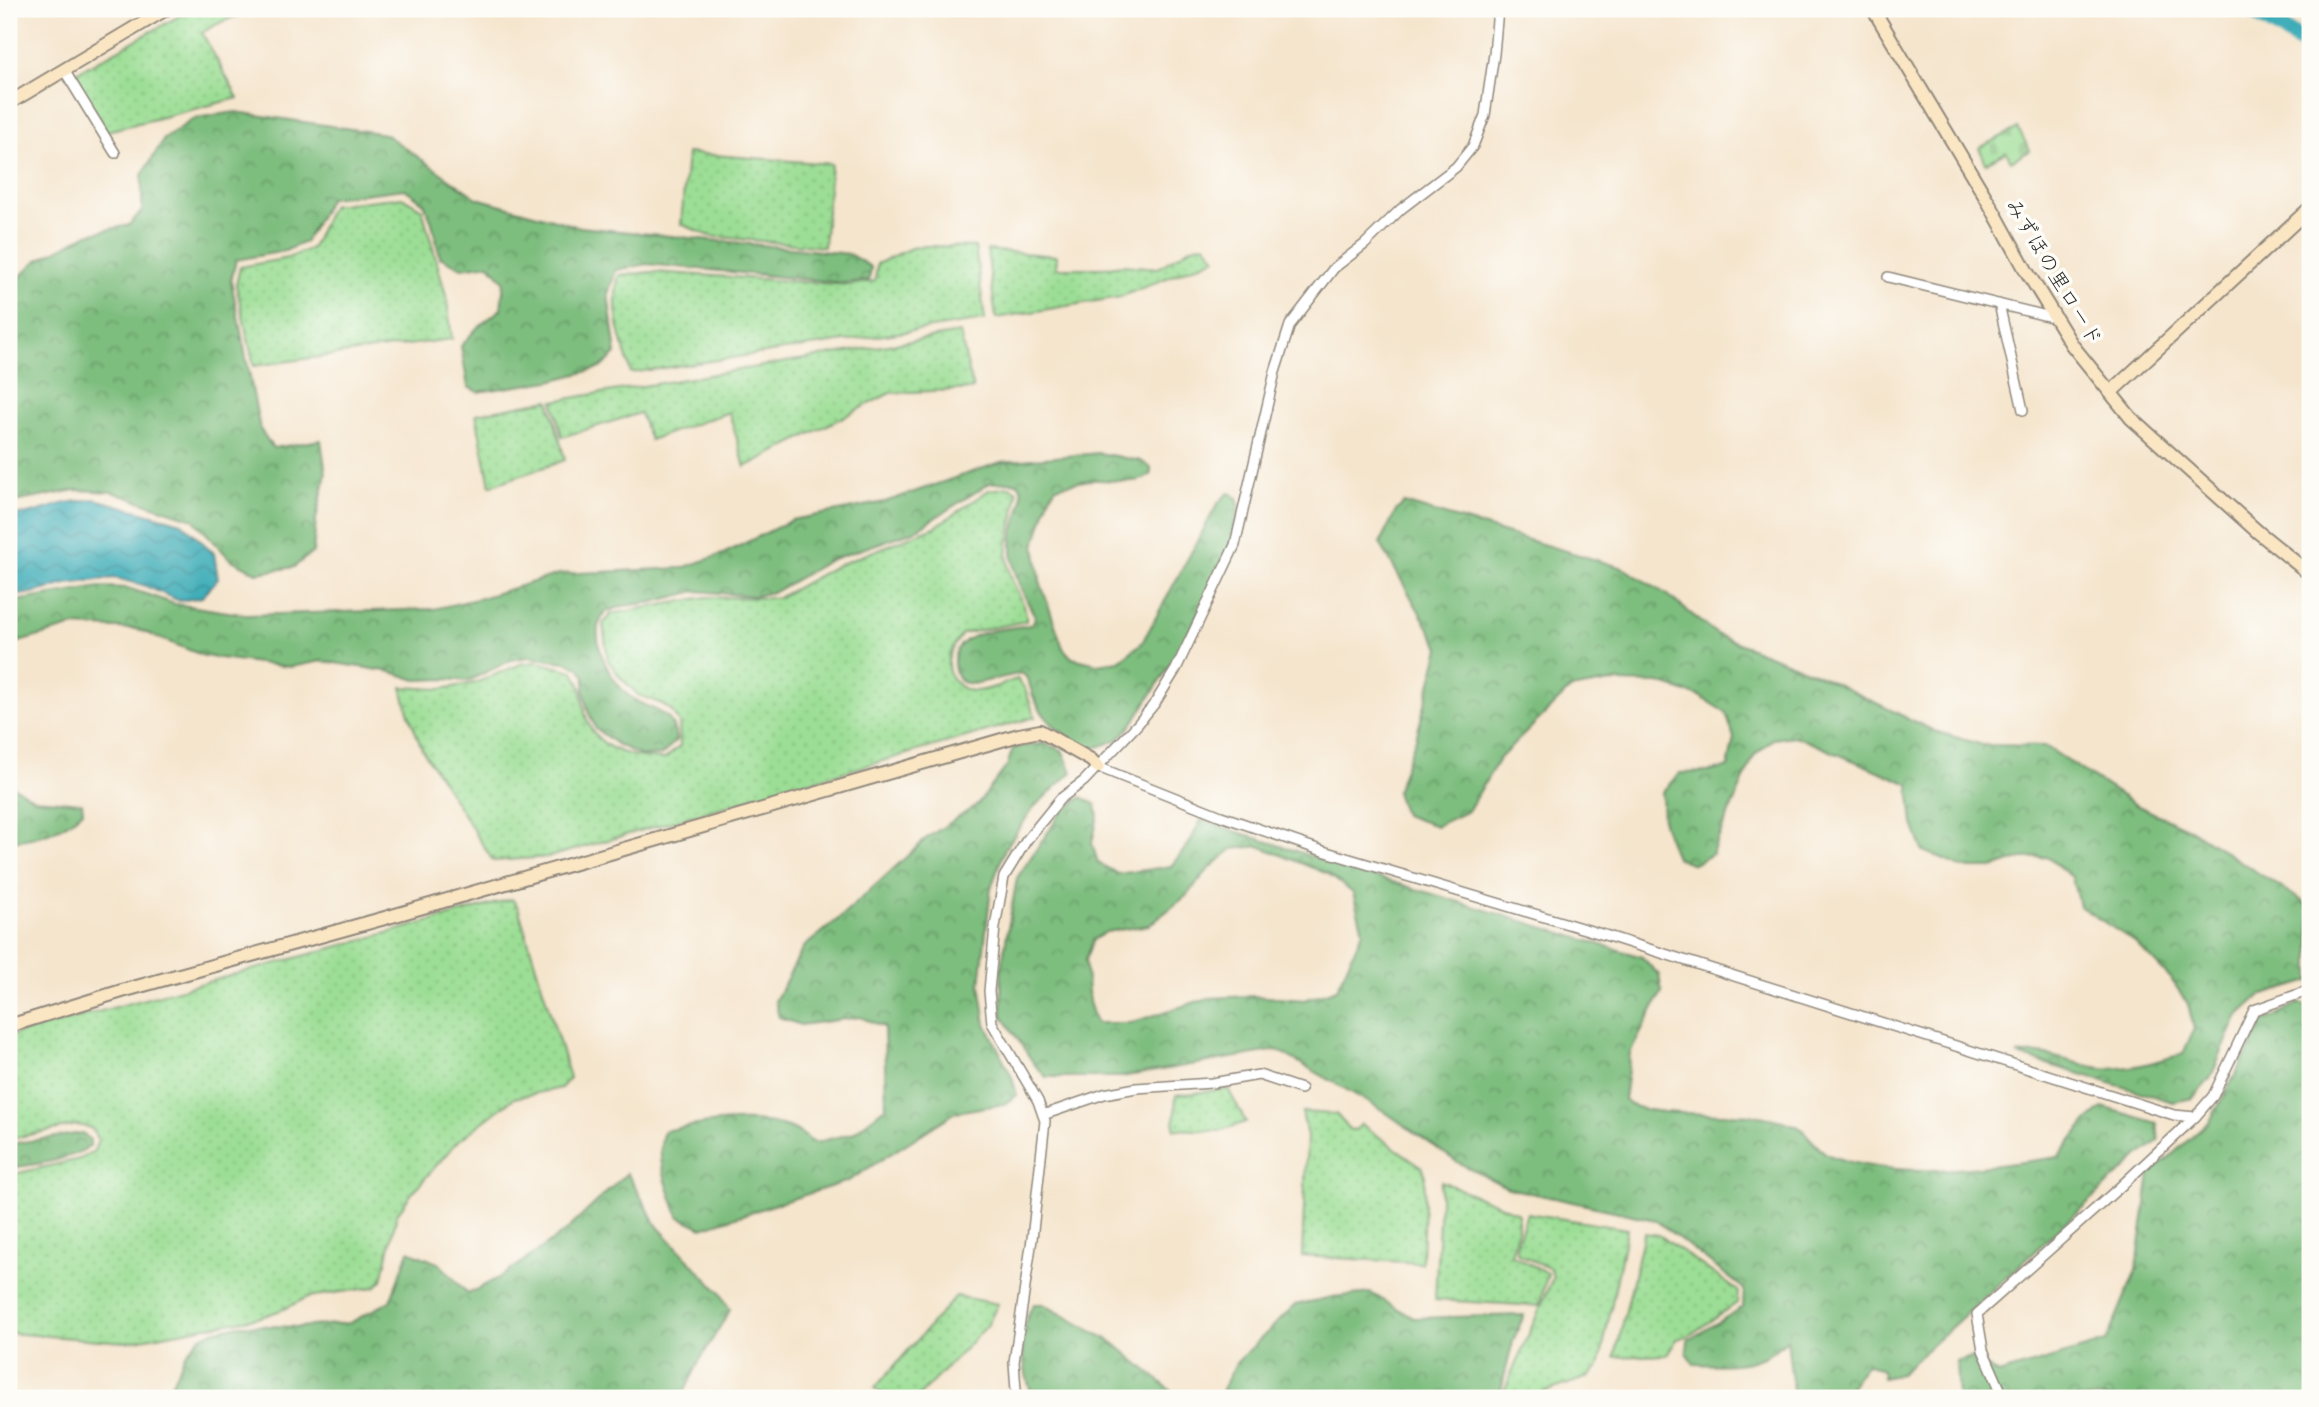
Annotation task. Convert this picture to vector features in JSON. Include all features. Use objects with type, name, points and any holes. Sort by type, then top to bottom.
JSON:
[{"type":"street","points":[[9,103],[164,9]]},
{"type":"street","points":[[1019,1398],[1014,1362],[1032,1240],[1045,1121],[1038,1101],[992,1023],[989,991],[995,927],[1004,877],[1026,841],[1060,799],[1098,767],[1155,703],[1182,657],[1235,545],[1275,372],[1290,325],[1334,268],[1365,244],[1401,209],[1456,167],[1473,146],[1485,115],[1498,9]]},
{"type":"street","name":"みずほの里ロード","points":[[1873,9],[2072,345],[2131,418],[2310,574]]},
{"type":"street","points":[[64,70],[116,153]]},
{"type":"street","points":[[2111,392],[2310,208]]},
{"type":"street","points":[[1888,277],[2055,318]]},
{"type":"street","points":[[1999,304],[2023,410]]},
{"type":"street","points":[[9,1026],[122,991],[1040,731],[1091,760],[1098,767],[1221,816],[1323,851],[1621,940],[2161,1111],[2195,1117]]},
{"type":"street","points":[[2004,1398],[1983,1350],[1977,1314],[2195,1117],[2213,1096],[2254,1010],[2310,990]]},
{"type":"street","points":[[1043,1115],[1104,1094],[1136,1088],[1212,1083],[1259,1074],[1301,1089]]},
{"type":"green space","points":[[192,9],[272,9],[235,17],[202,33],[238,98],[107,131],[72,75]]},
{"type":"green space","points":[[236,112],[385,134],[477,198],[580,227],[849,254],[871,267],[869,280],[846,283],[647,264],[616,270],[608,294],[616,354],[600,368],[550,381],[478,392],[468,387],[461,346],[477,328],[501,309],[504,281],[489,264],[462,268],[440,257],[424,203],[405,189],[330,198],[305,242],[285,251],[236,260],[231,281],[260,429],[273,448],[321,440],[326,474],[316,519],[313,552],[294,567],[257,573],[230,559],[193,519],[112,492],[76,490],[9,503],[9,287],[36,261],[88,234],[129,225],[142,211],[142,175],[164,139],[195,118]]},
{"type":"green space","points":[[2018,128],[2030,151],[2011,161],[2006,152],[1986,163],[1979,148]]},
{"type":"green space","points":[[687,153],[831,164],[824,247],[710,236],[681,224]]},
{"type":"green space","points":[[402,197],[422,209],[447,299],[452,339],[254,366],[236,285],[240,267],[288,258],[312,248],[332,205]]},
{"type":"green space","points":[[1205,244],[1216,258],[1120,297],[996,318],[987,250],[1057,256],[1056,268],[1123,265],[1158,268],[1192,247]]},
{"type":"green space","points":[[975,247],[985,320],[631,373],[616,312],[619,275],[653,272],[850,285],[875,281],[877,264],[911,248]]},
{"type":"green space","points":[[960,333],[973,389],[890,393],[745,467],[729,412],[650,440],[640,413],[562,437],[553,401]]},
{"type":"green space","points":[[549,400],[565,460],[490,486],[476,414]]},
{"type":"green space","points":[[1099,453],[1141,461],[1151,468],[1151,475],[1131,481],[1095,480],[1071,483],[1056,487],[1049,498],[1035,545],[1040,581],[1063,648],[1072,658],[1097,664],[1119,661],[1142,643],[1218,503],[1231,493],[1237,498],[1239,505],[1230,545],[1184,643],[1131,726],[1117,740],[1093,749],[1075,742],[1051,723],[1038,707],[1022,673],[973,684],[962,682],[955,671],[956,651],[962,643],[983,633],[1030,625],[1034,621],[1035,616],[1020,586],[1012,556],[1013,533],[1022,497],[1020,485],[1014,482],[990,483],[914,531],[830,560],[776,591],[755,596],[696,591],[605,612],[599,625],[598,636],[610,673],[628,695],[665,715],[674,729],[676,740],[662,755],[642,756],[618,745],[596,729],[588,711],[584,690],[585,677],[579,667],[566,662],[528,657],[511,660],[468,681],[416,680],[392,672],[322,661],[290,667],[204,656],[137,629],[74,626],[9,645],[9,602],[100,587],[128,588],[175,604],[248,615],[434,609],[559,574],[682,568],[723,554],[792,520],[885,502],[1001,462]]},
{"type":"green space","points":[[1010,487],[1017,491],[1008,542],[1008,563],[1012,580],[1025,609],[1026,621],[962,634],[950,653],[948,665],[952,679],[968,690],[984,690],[1017,679],[1025,689],[1035,717],[549,857],[493,861],[422,749],[402,687],[441,689],[475,683],[521,664],[537,662],[573,671],[581,687],[590,726],[606,744],[628,754],[665,759],[680,746],[679,723],[672,711],[662,704],[638,695],[608,660],[603,624],[611,614],[706,597],[778,598],[836,566],[935,527],[989,490]]},
{"type":"green space","points":[[1404,503],[1623,568],[1666,594],[1718,635],[1814,673],[1934,731],[1983,745],[2045,746],[2136,805],[2191,830],[2310,906],[2310,981],[2260,996],[2237,1017],[2210,1079],[2193,1098],[2173,1102],[2017,1055],[2040,1054],[2102,1068],[2133,1067],[2183,1054],[2194,1029],[2188,1004],[2171,979],[2135,942],[2079,906],[2072,877],[2047,857],[2022,858],[1993,868],[1963,868],[1923,851],[1913,824],[1909,784],[1795,736],[1773,739],[1754,756],[1711,855],[1694,864],[1676,858],[1663,823],[1662,792],[1680,773],[1709,772],[1728,767],[1734,738],[1726,713],[1699,696],[1659,683],[1611,682],[1570,689],[1499,759],[1468,811],[1436,826],[1404,815],[1396,792],[1416,738],[1440,648],[1380,543],[1396,511]]},
{"type":"green space","points":[[1043,743],[1062,750],[1072,772],[1034,807],[1005,849],[991,888],[980,984],[986,1024],[1012,1077],[1017,1095],[1004,1104],[956,1112],[848,1181],[702,1228],[678,1216],[662,1163],[661,1142],[664,1131],[711,1123],[760,1121],[791,1128],[814,1143],[853,1133],[886,1107],[884,1027],[860,1017],[800,1025],[779,1017],[775,1001],[804,947],[928,837],[977,805],[1007,766],[1013,748]]},
{"type":"green space","points":[[9,784],[35,799],[82,803],[83,811],[67,824],[49,833],[9,841]]},
{"type":"green space","points":[[1082,797],[1096,805],[1098,816],[1092,843],[1098,863],[1118,874],[1171,866],[1189,844],[1201,820],[1373,876],[1642,957],[1659,975],[1662,992],[1630,1053],[1624,1100],[1634,1106],[1669,1112],[1750,1115],[1778,1120],[1800,1128],[1822,1151],[1831,1156],[1857,1164],[1914,1170],[1974,1168],[2058,1157],[2087,1121],[2103,1107],[2157,1123],[2159,1140],[1900,1374],[1883,1378],[1882,1370],[1866,1364],[1843,1398],[1794,1398],[1787,1339],[1767,1355],[1745,1363],[1694,1364],[1687,1354],[1688,1340],[1743,1307],[1744,1289],[1655,1220],[1508,1188],[1457,1162],[1382,1110],[1277,1050],[1121,1077],[1046,1077],[1034,1064],[1002,1015],[1001,968],[1017,878],[1061,813]],"holes":[[[1259,846],[1328,874],[1353,893],[1363,931],[1337,989],[1305,1000],[1253,996],[1208,998],[1130,1023],[1096,1023],[1089,1002],[1085,960],[1093,940],[1106,932],[1149,925],[1186,896],[1208,870],[1232,849]]]},
{"type":"green space","points":[[512,899],[518,907],[570,1078],[561,1088],[514,1098],[457,1142],[397,1214],[382,1280],[375,1287],[308,1297],[261,1317],[125,1342],[9,1333],[9,1175],[80,1159],[94,1151],[98,1140],[91,1128],[77,1125],[9,1139],[9,1036]]},
{"type":"green space","points":[[2300,1002],[2310,1008],[2310,1398],[1958,1398],[1956,1362],[1971,1357],[1998,1374],[2106,1342],[2137,1268],[2150,1174],[2210,1121],[2264,1022]]},
{"type":"green space","points":[[1228,1089],[1246,1122],[1219,1131],[1174,1129],[1176,1095]]},
{"type":"green space","points":[[1302,1112],[1336,1114],[1350,1130],[1357,1129],[1361,1124],[1422,1167],[1425,1174],[1422,1263],[1302,1256],[1307,1137]]},
{"type":"green space","points":[[82,1133],[90,1140],[90,1146],[71,1156],[9,1168],[9,1144]]},
{"type":"green space","points":[[627,1173],[658,1227],[721,1294],[730,1310],[681,1398],[165,1398],[185,1355],[199,1338],[213,1331],[240,1325],[299,1327],[350,1323],[390,1301],[409,1251],[440,1264],[468,1294],[504,1275],[566,1231]]},
{"type":"green space","points":[[1441,1181],[1518,1213],[1518,1230],[1511,1255],[1548,1273],[1539,1306],[1435,1300]]},
{"type":"green space","points":[[1527,1213],[1627,1229],[1599,1367],[1588,1377],[1542,1393],[1540,1398],[1501,1398],[1553,1278],[1551,1269],[1518,1254],[1516,1247]]},
{"type":"green space","points":[[1644,1233],[1659,1235],[1738,1291],[1737,1303],[1688,1336],[1677,1339],[1667,1355],[1615,1357]]},
{"type":"green space","points":[[1371,1293],[1414,1318],[1524,1315],[1513,1341],[1499,1398],[1218,1398],[1236,1363],[1295,1305],[1332,1297]]},
{"type":"green space","points":[[956,1296],[998,1304],[987,1326],[917,1398],[887,1398],[875,1388]]},
{"type":"green space","points":[[1034,1304],[1043,1304],[1114,1343],[1180,1398],[1034,1398],[1024,1364],[1023,1338]]},
{"type":"water","points":[[95,499],[182,523],[214,553],[218,579],[202,597],[180,601],[143,585],[114,578],[67,584],[9,597],[9,514],[31,513],[66,503]]},
{"type":"waterway","points":[[2250,9],[2310,46]]}]
